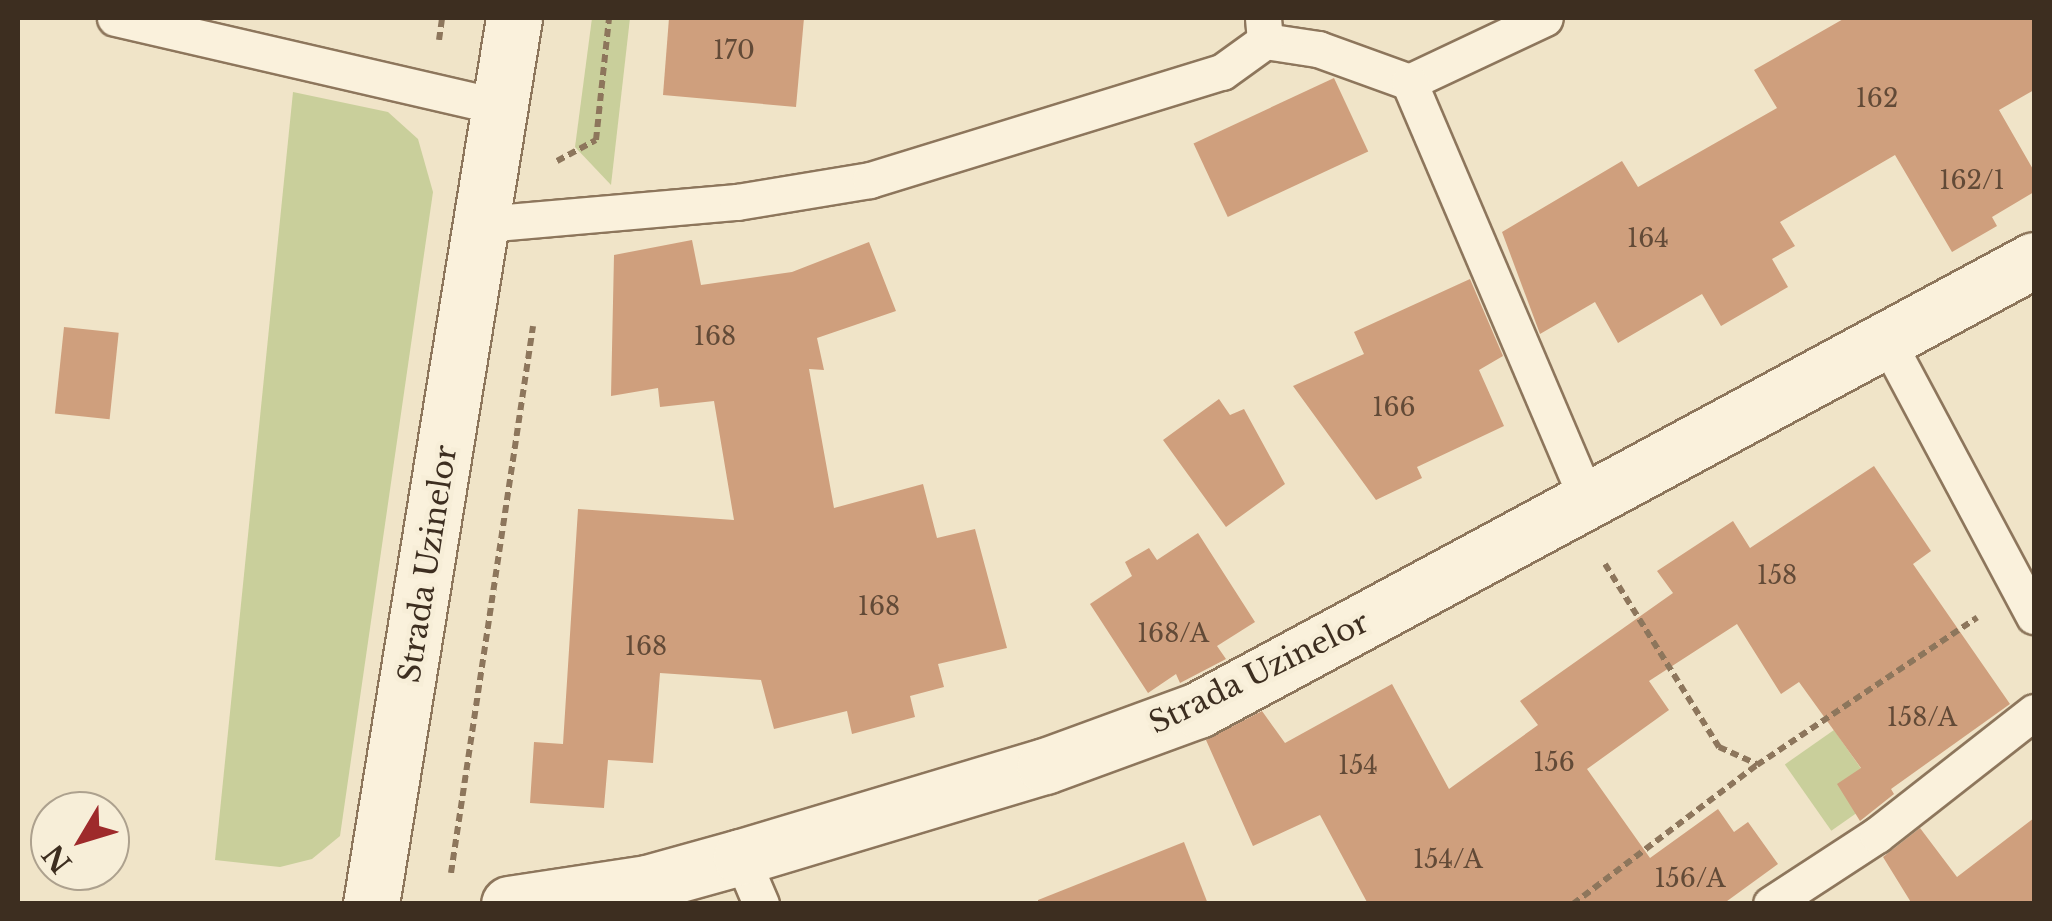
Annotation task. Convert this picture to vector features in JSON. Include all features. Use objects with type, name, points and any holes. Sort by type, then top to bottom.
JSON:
[{"type":"street","name":"Strada Uzinelor","points":[[372,904],[514,18]]},
{"type":"street","name":"Strada Uzinelor","points":[[510,904],[647,883],[751,880],[1198,710],[1581,508],[2034,260]]},
{"type":"lane","points":[[115,18],[501,107]]},
{"type":"lane","points":[[484,224],[737,202],[870,180],[1222,72],[1264,29],[1408,82],[1544,18]]},
{"type":"lane","points":[[1408,82],[1581,508]]},
{"type":"lane","points":[[1887,340],[2028,603]]},
{"type":"lane","points":[[1772,904],[1877,835],[2034,712]]},
{"type":"path","points":[[558,160],[596,140],[609,18]]},
{"type":"path","points":[[549,219],[560,145]]},
{"type":"path","points":[[449,887],[534,316]]},
{"type":"path","points":[[1581,508],[1719,746],[1758,764]]},
{"type":"path","points":[[1573,904],[1758,764],[2028,603]]},
{"type":"green space","points":[[592,18],[630,18],[611,185],[575,147]]},
{"type":"green space","points":[[293,92],[388,112],[418,139],[433,192],[340,836],[312,859],[280,867],[215,860]]},
{"type":"green space","points":[[1834,730],[1880,796],[1831,831],[1785,764]]},
{"type":"building","points":[[669,18],[804,18],[796,107],[663,95]]},
{"type":"building","points":[[1845,18],[2034,18],[2034,90],[1999,110],[2034,171],[2034,192],[1992,217],[1997,226],[1952,252],[1895,155],[1780,222],[1795,246],[1772,259],[1788,287],[1721,326],[1702,294],[1618,343],[1595,302],[1540,334],[1502,232],[1622,161],[1638,187],[1777,108],[1754,70]]},
{"type":"building","points":[[1334,78],[1368,151],[1228,217],[1194,144]]},
{"type":"building","points":[[692,240],[701,285],[792,272],[869,242],[896,311],[817,338],[824,370],[809,369],[834,508],[923,484],[937,538],[975,529],[1007,648],[938,664],[944,687],[910,696],[915,717],[852,734],[847,711],[774,729],[761,680],[660,673],[653,763],[608,760],[604,808],[530,803],[534,742],[563,744],[578,509],[734,520],[714,401],[660,407],[658,388],[611,396],[614,255]]},
{"type":"building","points":[[1470,279],[1503,356],[1479,370],[1504,426],[1417,467],[1422,478],[1376,500],[1293,386],[1364,354],[1354,332]]},
{"type":"building","points":[[64,327],[119,333],[110,419],[55,414]]},
{"type":"building","points":[[1219,399],[1230,415],[1244,409],[1285,484],[1226,527],[1163,440]]},
{"type":"building","points":[[1874,466],[1931,551],[1913,564],[2010,704],[1891,789],[1894,794],[1860,821],[1837,784],[1861,768],[1799,682],[1781,694],[1737,624],[1649,681],[1669,710],[1587,769],[1650,858],[1718,809],[1734,832],[1748,822],[1778,864],[1723,904],[1368,904],[1320,815],[1253,846],[1206,740],[1262,711],[1285,743],[1392,684],[1449,789],[1538,725],[1520,701],[1673,593],[1657,571],[1733,521],[1750,548]]},
{"type":"building","points":[[1198,533],[1255,622],[1217,646],[1226,659],[1180,683],[1176,674],[1148,693],[1090,604],[1132,576],[1125,562],[1149,548],[1157,560]]},
{"type":"building","points":[[2034,818],[2034,904],[1912,904],[1883,857],[1920,828],[1957,877]]},
{"type":"building","points":[[1184,842],[1208,904],[1038,904],[1038,900]]}]
